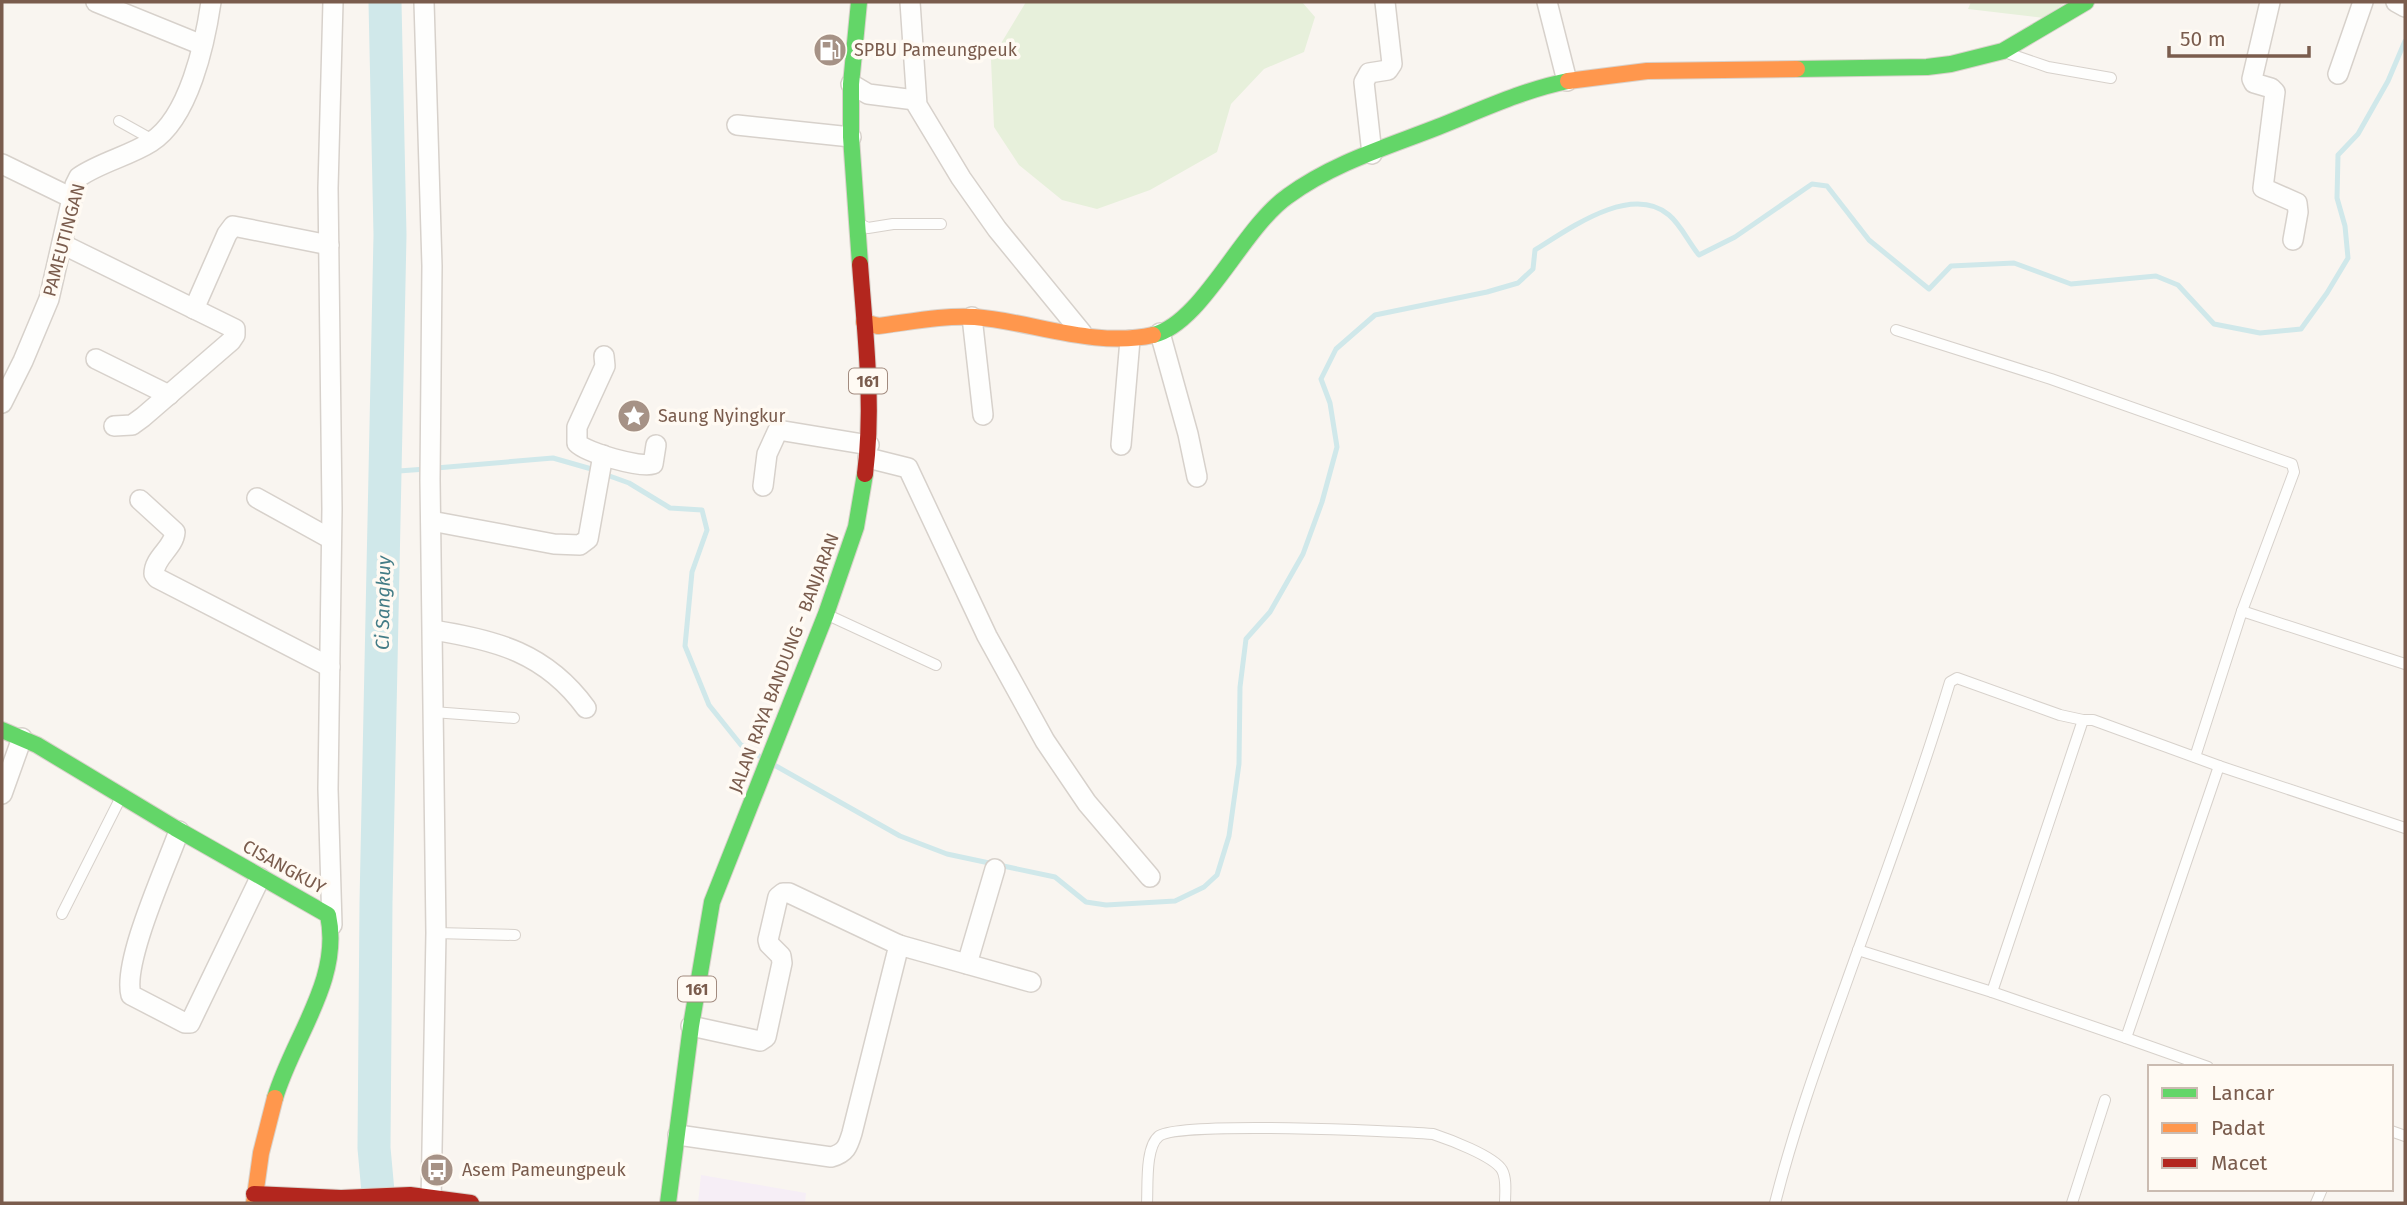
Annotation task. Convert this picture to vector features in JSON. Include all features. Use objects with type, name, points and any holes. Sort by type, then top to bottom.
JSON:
[{"type":"street","points":[[96,2],[202,46]]},
{"type":"street","name":"PAMEUTINGAN","points":[[2,403],[49,299],[79,177],[153,141],[172,122],[187,93],[208,25],[211,2]]},
{"type":"street","points":[[333,2],[329,163],[331,539],[328,789],[331,953],[326,974],[284,1070],[261,1144],[254,1199],[424,1198],[471,1203]]},
{"type":"street","points":[[424,2],[432,266],[429,480],[436,933],[424,1198]]},
{"type":"street","name":"JALAN RAYA BANDUNG - BANJARAN","points":[[668,1203],[691,1026],[712,902],[826,614],[856,527],[868,452],[869,390],[851,137],[851,84],[859,2]]},
{"type":"street","points":[[910,2],[915,100],[955,168],[985,212],[1082,333]]},
{"type":"street","points":[[1373,153],[1364,82],[1369,73],[1388,70],[1392,64],[1385,2]]},
{"type":"street","points":[[1547,2],[1567,81]]},
{"type":"street","points":[[864,322],[878,326],[971,317],[1129,340],[1160,333],[1175,326],[1194,307],[1268,212],[1293,192],[1321,176],[1373,153],[1532,90],[1605,74],[1647,71],[1927,67],[1951,64],[2003,51],[2086,2]]},
{"type":"street","points":[[2270,2],[2252,79],[2254,83],[2271,88],[2275,92],[2263,188],[2297,203],[2293,240]]},
{"type":"street","points":[[2338,74],[2363,2]]},
{"type":"street","points":[[851,84],[868,94],[915,100]]},
{"type":"street","points":[[737,125],[851,137]]},
{"type":"street","points":[[2,164],[72,198]]},
{"type":"street","points":[[194,309],[233,226],[329,245]]},
{"type":"street","points":[[62,244],[234,327],[235,335],[169,395],[132,425],[114,426]]},
{"type":"street","points":[[971,317],[983,415]]},
{"type":"street","points":[[1160,333],[1197,477]]},
{"type":"street","points":[[1121,445],[1129,340]]},
{"type":"street","points":[[604,356],[605,366],[577,427],[577,443],[602,457],[650,466],[653,464],[656,445]]},
{"type":"street","points":[[96,359],[169,395]]},
{"type":"street","points":[[763,486],[767,454],[778,430],[868,452],[908,468],[987,636],[1045,741],[1087,803],[1150,877]]},
{"type":"street","points":[[431,521],[554,544],[580,545],[588,539],[602,457]]},
{"type":"street","points":[[257,498],[331,539]]},
{"type":"street","points":[[140,500],[175,532],[174,538],[154,567],[157,578],[330,667]]},
{"type":"street","points":[[433,630],[470,636],[517,650],[558,677],[586,708]]},
{"type":"street","name":"CISANGKUY","points":[[2,730],[22,738],[260,878],[322,910],[328,915],[332,925]]},
{"type":"street","points":[[2,794],[22,738]]},
{"type":"street","points":[[179,831],[136,949],[130,982],[131,995],[185,1023],[190,1023],[260,878]]},
{"type":"street","points":[[967,964],[995,869]]},
{"type":"street","points":[[691,1026],[760,1041],[766,1037],[782,963],[781,956],[768,940],[778,897],[783,893],[789,893],[899,945],[1031,982]]},
{"type":"street","points":[[678,1135],[831,1157],[841,1154],[848,1147],[852,1133],[899,945]]},
{"type":"lane","points":[[2003,51],[2048,67],[2111,78]]},
{"type":"lane","points":[[119,121],[153,141]]},
{"type":"lane","points":[[856,222],[868,228],[893,224],[941,224]]},
{"type":"lane","points":[[1896,330],[2051,379],[2292,464],[2294,472],[2242,611],[2195,757]]},
{"type":"lane","points":[[2242,611],[2405,664]]},
{"type":"lane","points":[[826,614],[936,664]]},
{"type":"lane","points":[[1775,1203],[1794,1135],[1926,763],[1950,682],[1957,678],[2060,715],[2093,720],[2219,766],[2405,828]]},
{"type":"lane","points":[[433,712],[514,718]]},
{"type":"lane","points":[[1992,992],[2083,720]]},
{"type":"lane","points":[[2126,1038],[2219,766]]},
{"type":"lane","points":[[62,914],[121,796]]},
{"type":"lane","points":[[436,933],[515,935]]},
{"type":"lane","points":[[1858,950],[1992,992],[2202,1065]]},
{"type":"lane","points":[[2072,1203],[2105,1100]]},
{"type":"lane","points":[[1147,1203],[1149,1157],[1153,1142],[1160,1135],[1173,1130],[1214,1128],[1433,1134],[1448,1139],[1502,1170],[1505,1203]]},
{"type":"shaded area","points":[[701,1175],[806,1193],[805,1203],[698,1203]]},
{"type":"green space","points":[[1026,2],[1302,2],[1315,17],[1304,52],[1264,69],[1231,104],[1217,152],[1150,190],[1097,209],[1062,200],[1019,165],[994,127],[991,60]]},
{"type":"green space","points":[[1971,2],[2066,2],[2044,18],[1968,9]]},
{"type":"waterway","name":"Ci Sangkuy","points":[[379,1203],[374,1148],[376,902],[390,235],[385,2]]},
{"type":"waterway","points":[[776,766],[900,836],[947,854],[1055,877],[1086,902],[1106,905],[1175,901],[1204,887],[1217,875],[1229,836],[1239,764],[1240,687],[1246,639],[1270,612],[1303,554],[1322,502],[1337,447],[1330,403],[1321,379],[1336,349],[1375,315],[1518,283],[1533,269],[1535,250],[1582,221],[1619,206],[1654,206],[1669,215],[1699,255],[1735,237],[1812,184],[1827,186],[1869,240],[1929,289],[1951,266],[2014,263],[2071,284],[2156,276],[2178,285],[2214,324],[2260,333],[2301,329],[2348,258],[2345,226],[2337,198],[2338,155],[2358,134],[2388,81],[2405,41]]},
{"type":"waterway","points":[[436,468],[553,458],[595,470]]},
{"type":"waterway","points":[[385,472],[426,469]]},
{"type":"waterway","points":[[604,474],[629,483],[670,508],[702,510],[707,530],[692,572],[685,646],[709,705],[741,745],[759,756]]},
{"type":"traffic: fast","points":[[859,2],[851,84],[851,137],[860,264]]},
{"type":"traffic: fast","points":[[1797,69],[1927,67],[1951,64],[2003,51],[2086,2]]},
{"type":"traffic: fast","points":[[1153,335],[1171,327],[1188,313],[1271,211],[1305,184],[1380,149],[1518,95],[1568,81]]},
{"type":"traffic: fast","points":[[668,1203],[691,1026],[712,902],[826,614],[856,527],[865,474]]},
{"type":"traffic: fast","points":[[2,730],[37,745],[328,915],[330,939],[322,985],[275,1098]]},
{"type":"traffic: slow","points":[[1568,81],[1647,71],[1797,69]]},
{"type":"traffic: slow","points":[[864,322],[878,326],[939,318],[975,317],[1086,336],[1131,338],[1153,335]]},
{"type":"traffic: slow","points":[[254,1203],[261,1153],[275,1098]]},
{"type":"traffic: jam","points":[[860,264],[869,395],[865,474]]},
{"type":"traffic: jam","points":[[254,1194],[341,1198],[410,1195],[471,1203]]},
{"type":"place","name":"SPBU Pameungpeuk","points":[[830,50]]},
{"type":"place","name":"Saung Nyingkur","points":[[634,416]]},
{"type":"place","name":"Asem Pameungpeuk","points":[[437,1170]]}]
